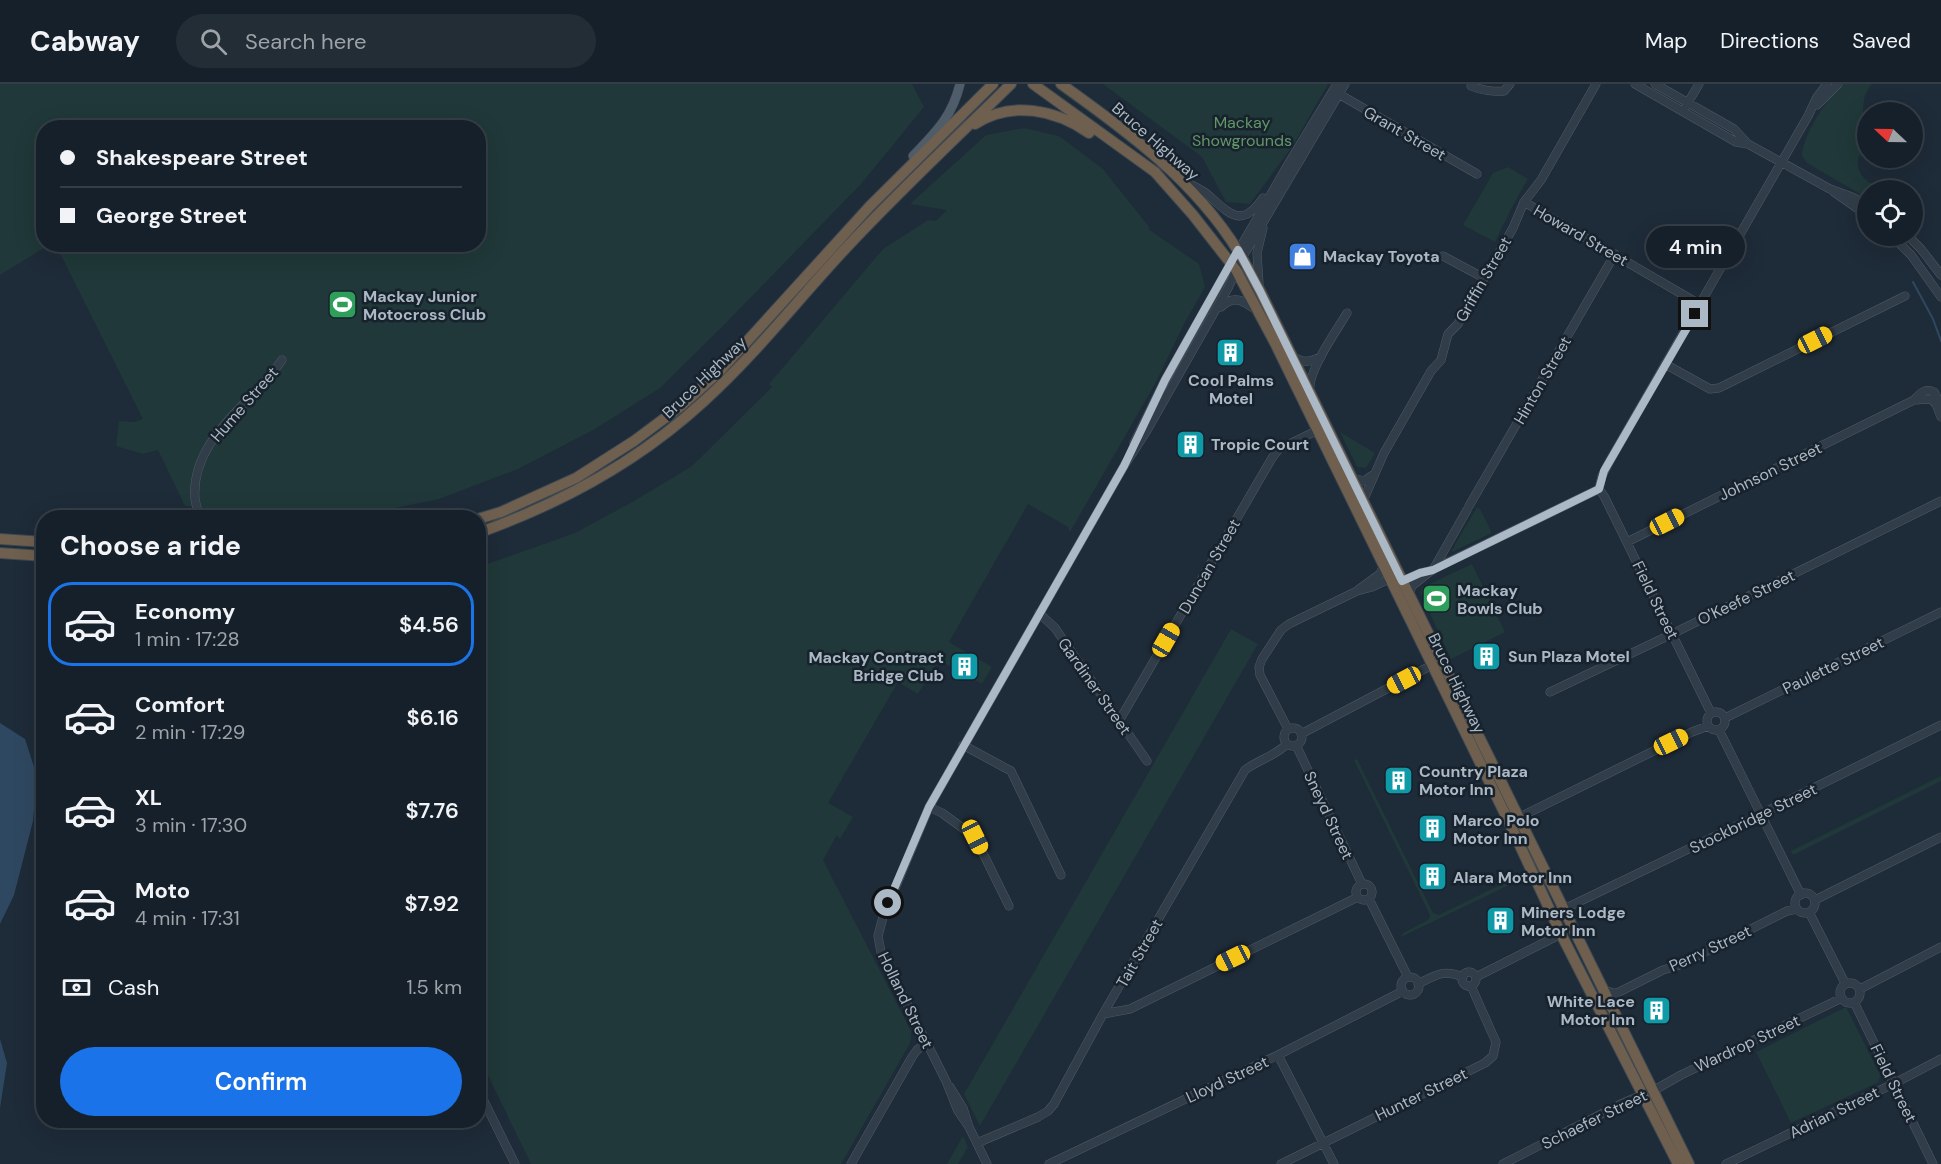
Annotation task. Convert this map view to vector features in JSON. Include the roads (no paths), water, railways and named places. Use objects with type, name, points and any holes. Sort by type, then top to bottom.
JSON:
[{"type":"highway","name":"Bruce Highway","points":[[486,517],[576,478],[634,441],[681,406],[720,371],[870,206],[993,84]]},
{"type":"highway","name":"Bruce Highway","points":[[486,530],[523,517],[585,487],[646,449],[674,428],[739,367],[846,248],[1011,84]]},
{"type":"highway","name":"Bruce Highway","points":[[1033,84],[1155,172],[1234,267],[1260,313],[1430,662],[1564,909],[1613,1008],[1678,1164]]},
{"type":"highway","name":"Bruce Highway","points":[[1061,84],[1129,134],[1180,178],[1213,216],[1240,254],[1409,594],[1514,820],[1562,934],[1689,1164]]},
{"type":"highway","points":[[958,136],[982,120],[1005,112],[1034,110],[1050,113],[1080,127],[1175,195]]},
{"type":"highway","points":[[1364,502],[1375,536],[1391,568],[1389,579]]},
{"type":"highway","points":[[0,540],[36,542]]},
{"type":"highway","points":[[0,554],[36,556]]},
{"type":"highway","points":[[1402,581],[1401,591],[1424,639],[1430,662]]},
{"type":"main road","points":[[870,206],[943,124],[950,114],[960,84]]},
{"type":"street","points":[[1180,178],[1205,193],[1226,212],[1239,217],[1250,214],[1290,161],[1336,90],[1345,84]]},
{"type":"street","points":[[1471,86],[1504,91],[1509,84]]},
{"type":"street","name":"Griffin Street","points":[[1364,502],[1373,475],[1431,371],[1441,360],[1447,336],[1458,324],[1513,228],[1524,202],[1541,180],[1596,84]]},
{"type":"street","points":[[1635,84],[1736,142],[1748,144]]},
{"type":"street","points":[[1655,84],[1734,129],[1748,144],[1781,163],[1830,189],[1857,198]]},
{"type":"street","points":[[1683,112],[1699,84]]},
{"type":"street","points":[[1402,581],[1432,570],[1599,489],[1604,471],[1827,84]]},
{"type":"street","points":[[1808,116],[1838,84]]},
{"type":"street","points":[[1240,254],[1267,215],[1336,90]]},
{"type":"street","name":"Grant Street","points":[[1336,90],[1477,174]]},
{"type":"street","points":[[1124,466],[1211,318],[1240,254],[1290,161]]},
{"type":"street","points":[[1830,189],[1857,210]]},
{"type":"street","name":"Howard Street","points":[[1524,202],[1699,304]]},
{"type":"street","points":[[1260,291],[1256,264],[1257,253],[1267,215]]},
{"type":"street","points":[[1902,246],[1922,269],[1941,297]]},
{"type":"street","points":[[1917,246],[1941,275]]},
{"type":"street","name":"Hinton Street","points":[[1432,570],[1615,254]]},
{"type":"street","points":[[1443,256],[1484,278]]},
{"type":"street","points":[[1124,466],[1165,380],[1234,267]]},
{"type":"street","points":[[1665,364],[1710,389],[1719,388],[1905,296]]},
{"type":"street","points":[[1211,318],[1225,302],[1237,299],[1260,313]]},
{"type":"street","points":[[1311,396],[1310,381],[1321,357],[1347,313]]},
{"type":"street","points":[[1290,353],[1303,362],[1321,357]]},
{"type":"street","name":"Hume Street","points":[[198,510],[195,500],[197,474],[209,445],[221,429],[271,377],[282,360]]},
{"type":"street","name":"Johnson Street","points":[[1627,542],[1914,400],[1922,392],[1930,390],[1936,394],[1941,405]]},
{"type":"street","points":[[1914,400],[1932,399],[1941,417]]},
{"type":"street","name":"Duncan Street","points":[[1119,721],[1272,458],[1279,449],[1318,430]]},
{"type":"street","name":"Holland Street","points":[[987,1164],[969,1127],[958,1111],[946,1081],[881,952],[878,936],[883,916],[929,807],[1124,466]]},
{"type":"street","points":[[1352,478],[1364,481],[1373,475]]},
{"type":"street","name":"Field Street","points":[[1599,489],[1711,713]]},
{"type":"street","name":"O'Keefe Street","points":[[1550,692],[1941,501]]},
{"type":"street","points":[[1288,729],[1260,675],[1259,667],[1262,659],[1275,637],[1289,624],[1357,591],[1380,574],[1383,567]]},
{"type":"street","points":[[1409,594],[1412,586],[1432,570]]},
{"type":"street","points":[[1357,591],[1389,579]]},
{"type":"street","name":"Paulette Street","points":[[1725,718],[1941,612]]},
{"type":"street","name":"Gardiner Street","points":[[1039,613],[1055,628],[1147,761]]},
{"type":"street","points":[[1301,734],[1430,662]]},
{"type":"street","points":[[1720,712],[1725,718],[1724,725],[1719,730],[1713,730],[1708,726],[1707,718],[1711,713],[1720,712]]},
{"type":"street","name":"Stockbridge Street","points":[[1564,909],[1941,725]]},
{"type":"street","points":[[1514,820],[1708,726]]},
{"type":"street","points":[[1288,729],[1296,729],[1301,734],[1301,741],[1296,746],[1287,744],[1284,737],[1288,729]]},
{"type":"street","points":[[1719,730],[1801,895]]},
{"type":"street","name":"Tait Street","points":[[976,1143],[1048,1111],[1054,1104],[1103,1014],[1245,770],[1279,752],[1287,744]]},
{"type":"street","points":[[963,745],[1011,771],[1061,875]]},
{"type":"street","name":"Sneyd Street","points":[[1296,746],[1362,884]]},
{"type":"street","points":[[929,807],[942,813],[975,837],[1009,906]]},
{"type":"street","points":[[1815,900],[1941,837]]},
{"type":"street","points":[[1362,884],[1368,884],[1372,888],[1372,895],[1369,899],[1362,900],[1358,897],[1356,890],[1362,884]]},
{"type":"street","points":[[1809,894],[1815,900],[1814,907],[1809,912],[1802,913],[1797,909],[1796,900],[1801,895],[1809,894]]},
{"type":"street","points":[[1103,1014],[1130,1009],[1358,897]]},
{"type":"street","points":[[1369,899],[1408,977],[1415,979],[1418,984],[1414,994],[1403,991],[1401,984],[1408,977]]},
{"type":"street","name":"Perry Street","points":[[1604,990],[1613,993],[1624,989],[1663,970],[1677,966],[1787,911],[1797,909]]},
{"type":"street","points":[[1809,912],[1845,983]]},
{"type":"street","points":[[1476,976],[1562,934]]},
{"type":"street","points":[[1860,989],[1941,947]]},
{"type":"street","points":[[1418,984],[1443,972],[1462,977]]},
{"type":"street","points":[[1462,977],[1465,973],[1470,972],[1476,976]]},
{"type":"street","points":[[1462,977],[1464,984],[1471,986],[1475,984],[1476,976]]},
{"type":"street","points":[[1845,983],[1854,983],[1860,989],[1860,997],[1854,1002],[1842,999],[1840,989],[1845,983]]},
{"type":"street","name":"Hunter Street","points":[[1281,1164],[1485,1063],[1493,1056],[1496,1042],[1471,986]]},
{"type":"street","points":[[1613,1008],[1624,989]]},
{"type":"street","name":"Lloyd Street","points":[[1051,1164],[1278,1055],[1403,991]]},
{"type":"street","name":"Wardrop Street","points":[[1648,1092],[1842,999]]},
{"type":"street","name":"Field Street","points":[[1854,1002],[1933,1164]]},
{"type":"street","points":[[851,1164],[912,1057],[927,1043]]},
{"type":"street","points":[[1278,1055],[1334,1164]]},
{"type":"street","name":"Adrian Street","points":[[1726,1164],[1941,1059]]},
{"type":"street","name":"Schaefer Street","points":[[1503,1164],[1648,1092]]},
{"type":"street","points":[[486,1105],[515,1164]]},
{"type":"water","points":[[0,723],[25,739],[36,773],[36,787],[33,821],[14,895],[0,924]]},
{"type":"water","points":[[0,1039],[7,1063],[0,1108]]},
{"type":"waterway","points":[[1913,282],[1933,319],[1941,341]]},
{"type":"place","name":"Mackay Toyota","points":[[1302,256]]},
{"type":"place","name":"Mackay Junior Motocross Club","points":[[342,305]]},
{"type":"place","name":"Cool Palms Motel","points":[[1231,352]]},
{"type":"place","name":"Tropic Court","points":[[1190,444]]},
{"type":"place","name":"Mackay Bowls Club","points":[[1436,599]]},
{"type":"place","name":"Sun Plaza Motel","points":[[1487,656]]},
{"type":"place","name":"Mackay Contract Bridge Club","points":[[965,666]]},
{"type":"place","name":"Country Plaza Motor Inn","points":[[1398,780]]},
{"type":"place","name":"Marco Polo Motor Inn","points":[[1432,829]]},
{"type":"place","name":"Alara Motor Inn","points":[[1432,877]]},
{"type":"place","name":"Miners Lodge Motor Inn","points":[[1500,921]]},
{"type":"place","name":"White Lace Motor Inn","points":[[1656,1010]]},
{"type":"park label","name":"Mackay Showgrounds","points":[[1242,131]]}]
